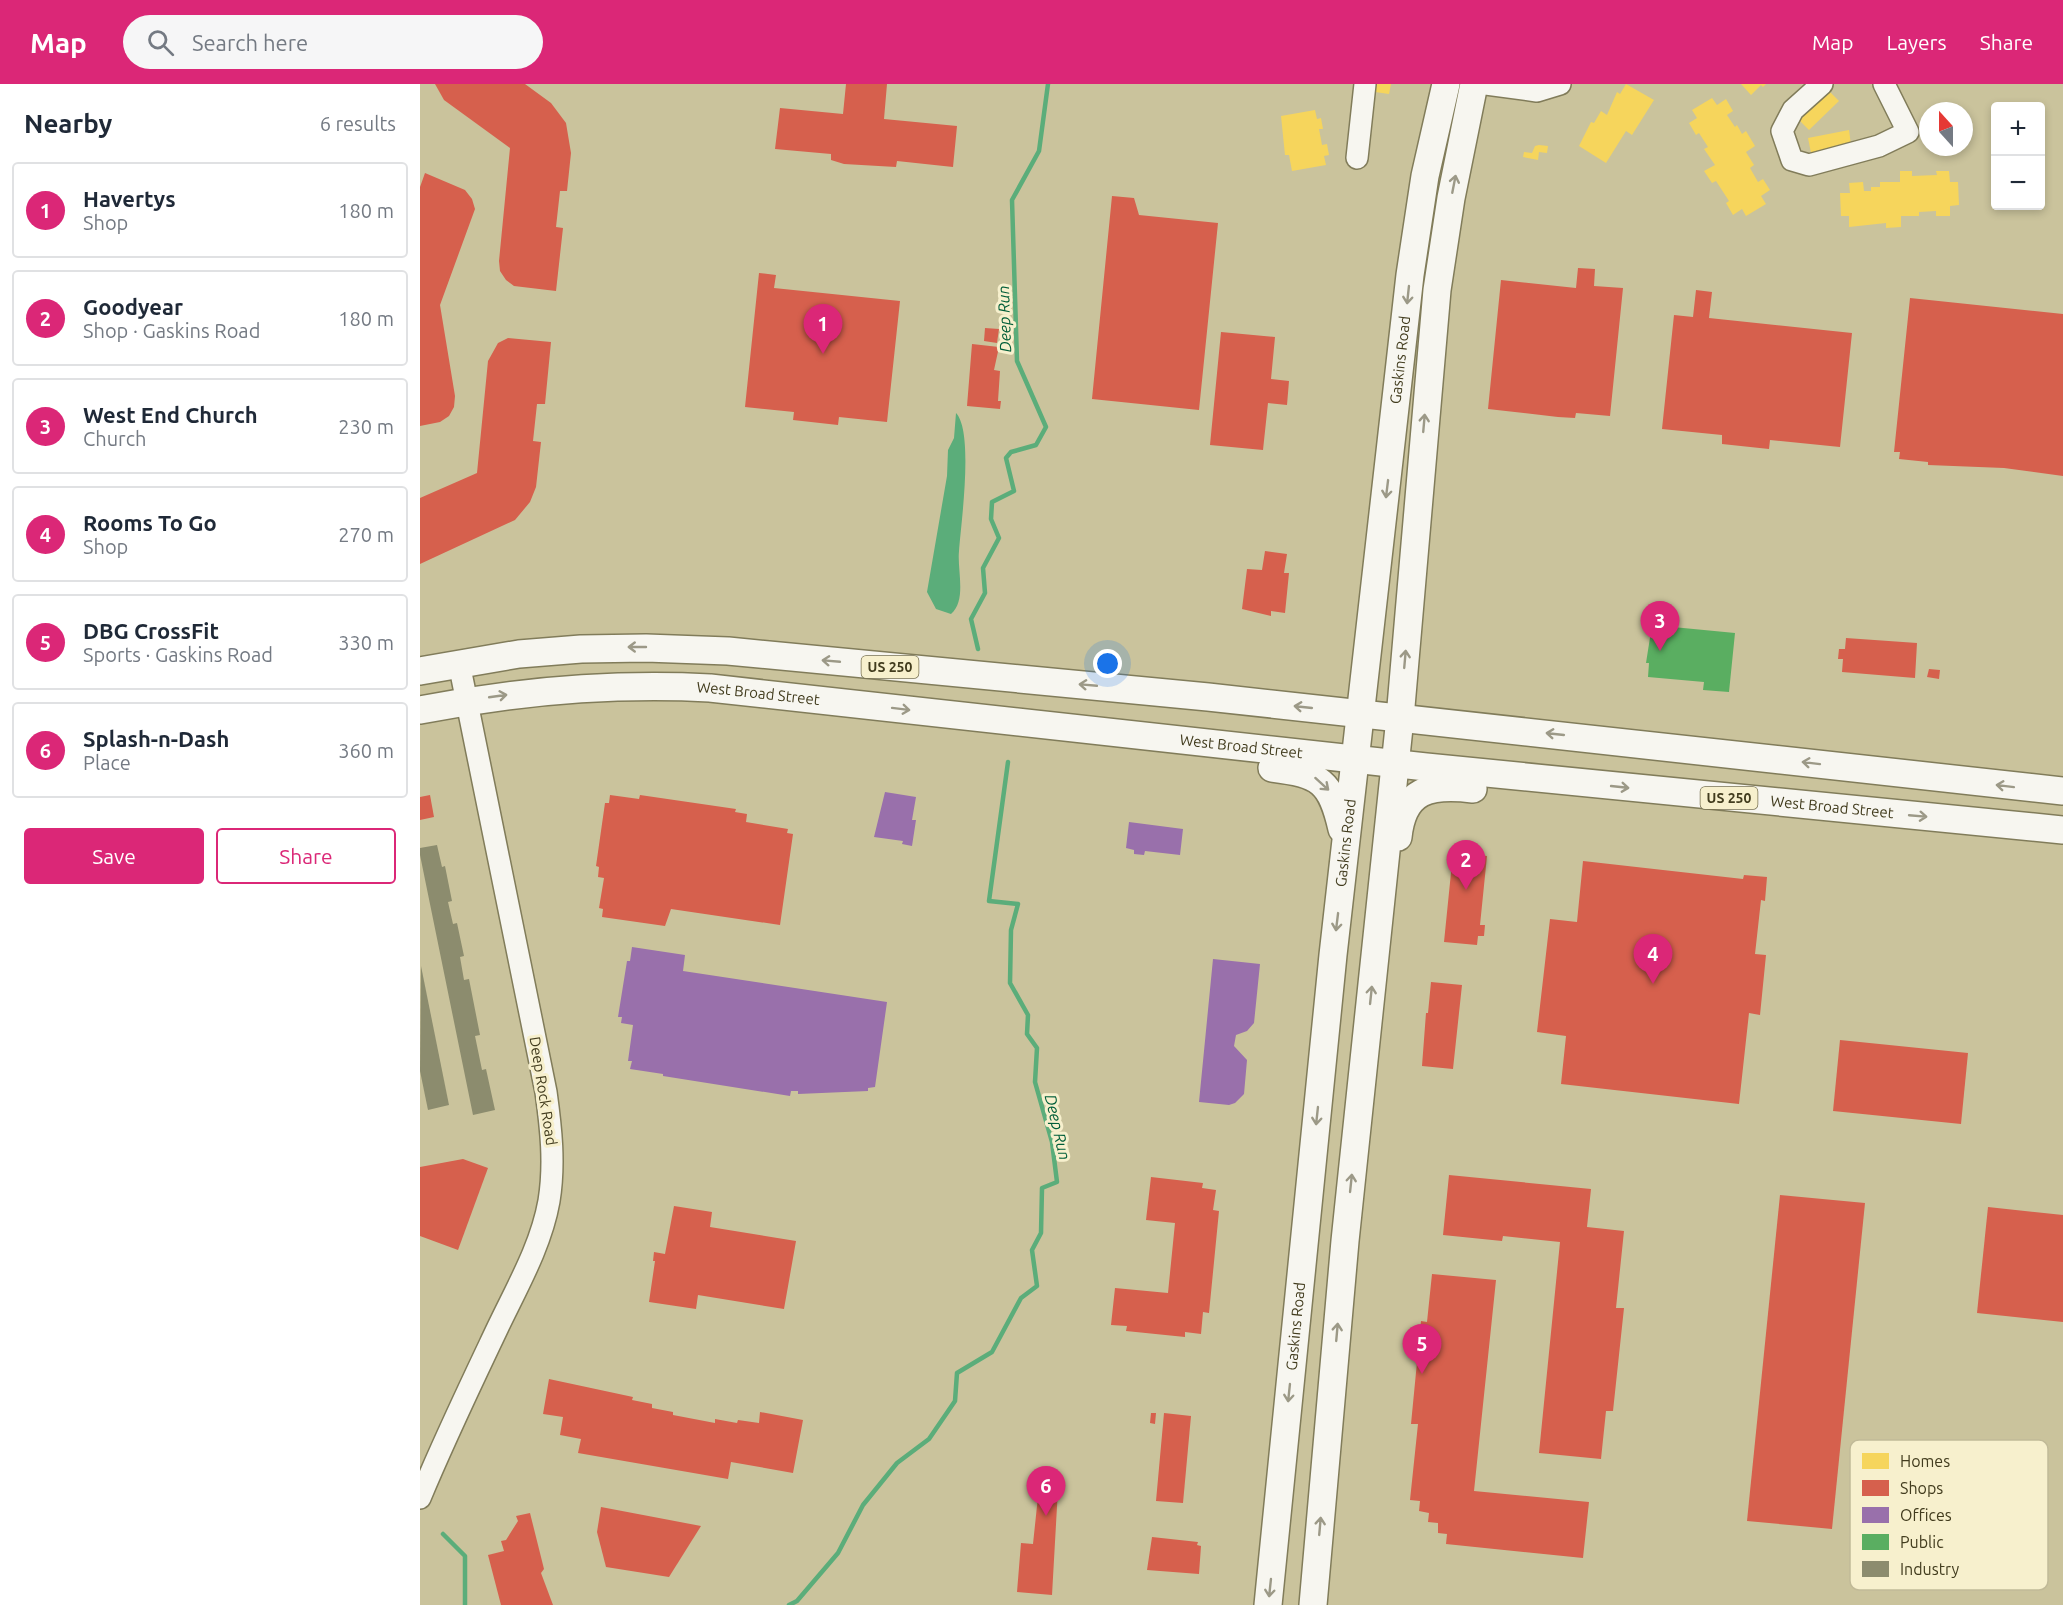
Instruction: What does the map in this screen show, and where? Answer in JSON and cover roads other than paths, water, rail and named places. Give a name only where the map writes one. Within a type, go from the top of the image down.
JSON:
[{"type":"main road","name":"Gaskins Road","points":[[1268,1605],[1346,845],[1410,275],[1425,176],[1446,84]]},
{"type":"main road","name":"Gaskins Road","points":[[1313,1605],[1345,1241],[1400,718],[1437,290],[1451,198],[1474,84]]},
{"type":"main road","name":"US 250","points":[[420,671],[519,654],[581,649],[700,649],[1400,718],[2063,791]]},
{"type":"main road","name":"West Broad Street","points":[[420,710],[466,701],[590,687],[690,687],[1394,764],[2063,830]]},
{"type":"main road","points":[[1105,732],[1164,757],[1309,774],[1331,792],[1346,845]]},
{"type":"main road","points":[[1375,952],[1390,916],[1401,818],[1415,797],[1441,787],[1488,791],[1580,783]]},
{"type":"street","points":[[1357,158],[1365,84]]},
{"type":"street","points":[[1486,84],[1538,91],[1560,84]]},
{"type":"street","points":[[1822,84],[1793,110],[1782,131],[1792,160],[1809,165],[1880,146],[1908,132],[1884,84]]},
{"type":"street","name":"Deep Rock Road","points":[[420,1498],[534,1251],[549,1202],[552,1175],[553,1152],[546,1092],[459,663]]},
{"type":"waterway","name":"Deep Run","points":[[978,649],[971,619],[985,593],[983,568],[999,538],[991,519],[992,502],[1014,491],[1006,458],[1011,452],[1036,445],[1046,427],[1017,361],[1012,200],[1039,151],[1048,84]]},
{"type":"waterway","name":"Deep Run","points":[[789,1605],[797,1601],[838,1553],[863,1505],[897,1463],[929,1439],[955,1401],[957,1373],[992,1352],[1021,1298],[1037,1286],[1032,1250],[1041,1233],[1042,1188],[1057,1182],[1052,1142],[1035,1082],[1037,1048],[1027,1034],[1028,1015],[1010,983],[1011,930],[1018,904],[989,901],[1008,762]]},
{"type":"waterway","points":[[443,1534],[465,1556],[465,1605]]},
{"type":"place","name":"Havertys","points":[[823,354]]},
{"type":"place","name":"West End Church","points":[[1660,651]]},
{"type":"place","name":"Goodyear","points":[[1466,890]]},
{"type":"place","name":"Rooms To Go","points":[[1653,984]]},
{"type":"place","name":"DBG CrossFit","points":[[1422,1374]]},
{"type":"place","name":"Splash-n-Dash","points":[[1046,1516]]}]
